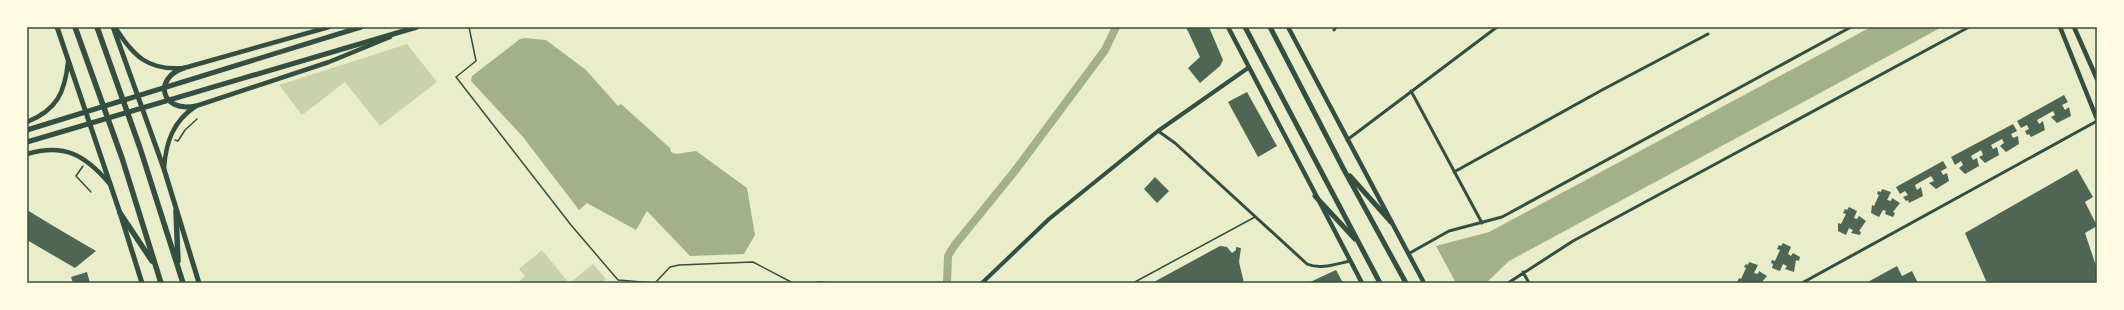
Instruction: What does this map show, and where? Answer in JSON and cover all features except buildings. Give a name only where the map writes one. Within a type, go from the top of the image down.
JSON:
[{"type":"highway","points":[[75,27],[122,158],[161,283]]},
{"type":"highway","points":[[98,27],[140,148],[183,283]]},
{"type":"highway","points":[[176,211],[179,269]]},
{"type":"highway","points":[[120,213],[156,268]]},
{"type":"main road","points":[[57,27],[111,185],[142,283]]},
{"type":"main road","points":[[114,27],[126,44],[149,64],[160,68],[184,68]]},
{"type":"main road","points":[[114,27],[164,169],[199,283]]},
{"type":"main road","points":[[329,27],[184,68],[172,73],[167,78],[165,92],[171,104],[181,108],[196,106],[329,62],[404,31]]},
{"type":"main road","points":[[27,130],[362,27]]},
{"type":"main road","points":[[27,142],[307,58],[417,27]]},
{"type":"main road","points":[[1228,27],[1314,196],[1362,283]]},
{"type":"main road","points":[[1245,27],[1380,283]]},
{"type":"main road","points":[[1270,27],[1406,283]]},
{"type":"main road","points":[[1288,27],[1424,283]]},
{"type":"main road","points":[[2060,27],[2097,120]]},
{"type":"main road","points":[[2074,27],[2097,79]]},
{"type":"main road","points":[[27,122],[49,111],[56,103],[66,80],[69,60]]},
{"type":"main road","points":[[164,169],[166,147],[173,130],[181,118],[196,106]]},
{"type":"main road","points":[[27,154],[49,149],[70,153],[93,166],[111,185]]},
{"type":"main road","points":[[1344,168],[1391,222]]},
{"type":"main road","points":[[1314,196],[1360,244]]},
{"type":"street","points":[[1347,140],[1497,27]]},
{"type":"street","points":[[1409,256],[1449,231],[1482,224],[1502,217],[1851,27]]},
{"type":"street","points":[[1508,283],[1523,272],[1580,238],[1969,27]]},
{"type":"street","points":[[1454,172],[1602,90],[1708,34]]},
{"type":"street","points":[[982,283],[1049,219],[1158,131],[1248,68]]},
{"type":"street","points":[[1411,91],[1482,224]]},
{"type":"street","points":[[1802,283],[2097,120]]},
{"type":"street","points":[[1158,131],[1174,143],[1307,264],[1314,267],[1350,261]]},
{"type":"street","points":[[1523,272],[1529,283]]},
{"type":"lane","points":[[469,27],[476,61],[456,77],[566,218],[618,280],[655,283],[670,268],[679,265],[753,262],[793,283]]},
{"type":"lane","points":[[1133,283],[1255,217]]},
{"type":"lane","points":[[814,283],[831,283]]},
{"type":"path","points":[[173,139],[178,141],[185,130],[197,119]]},
{"type":"path","points":[[85,164],[76,176],[91,192]]},
{"type":"shaded area","points":[[1871,27],[1942,27],[1509,261],[1486,283],[1456,283],[1436,246],[1489,232]]},
{"type":"shaded area","points":[[520,39],[546,40],[586,70],[618,106],[621,104],[670,148],[671,152],[676,154],[696,151],[747,188],[755,235],[744,254],[690,256],[647,211],[636,230],[587,203],[579,210],[523,137],[471,81],[472,76]]},
{"type":"shaded area","points":[[407,44],[437,82],[380,126],[345,82],[302,115],[279,85]]},
{"type":"shaded area","points":[[542,250],[569,283],[517,283],[525,276],[519,269]]},
{"type":"shaded area","points":[[593,264],[606,279],[602,283],[570,283]]},
{"type":"waterway","points":[[947,283],[948,256],[954,246],[1014,172],[1105,50],[1116,27]]}]
